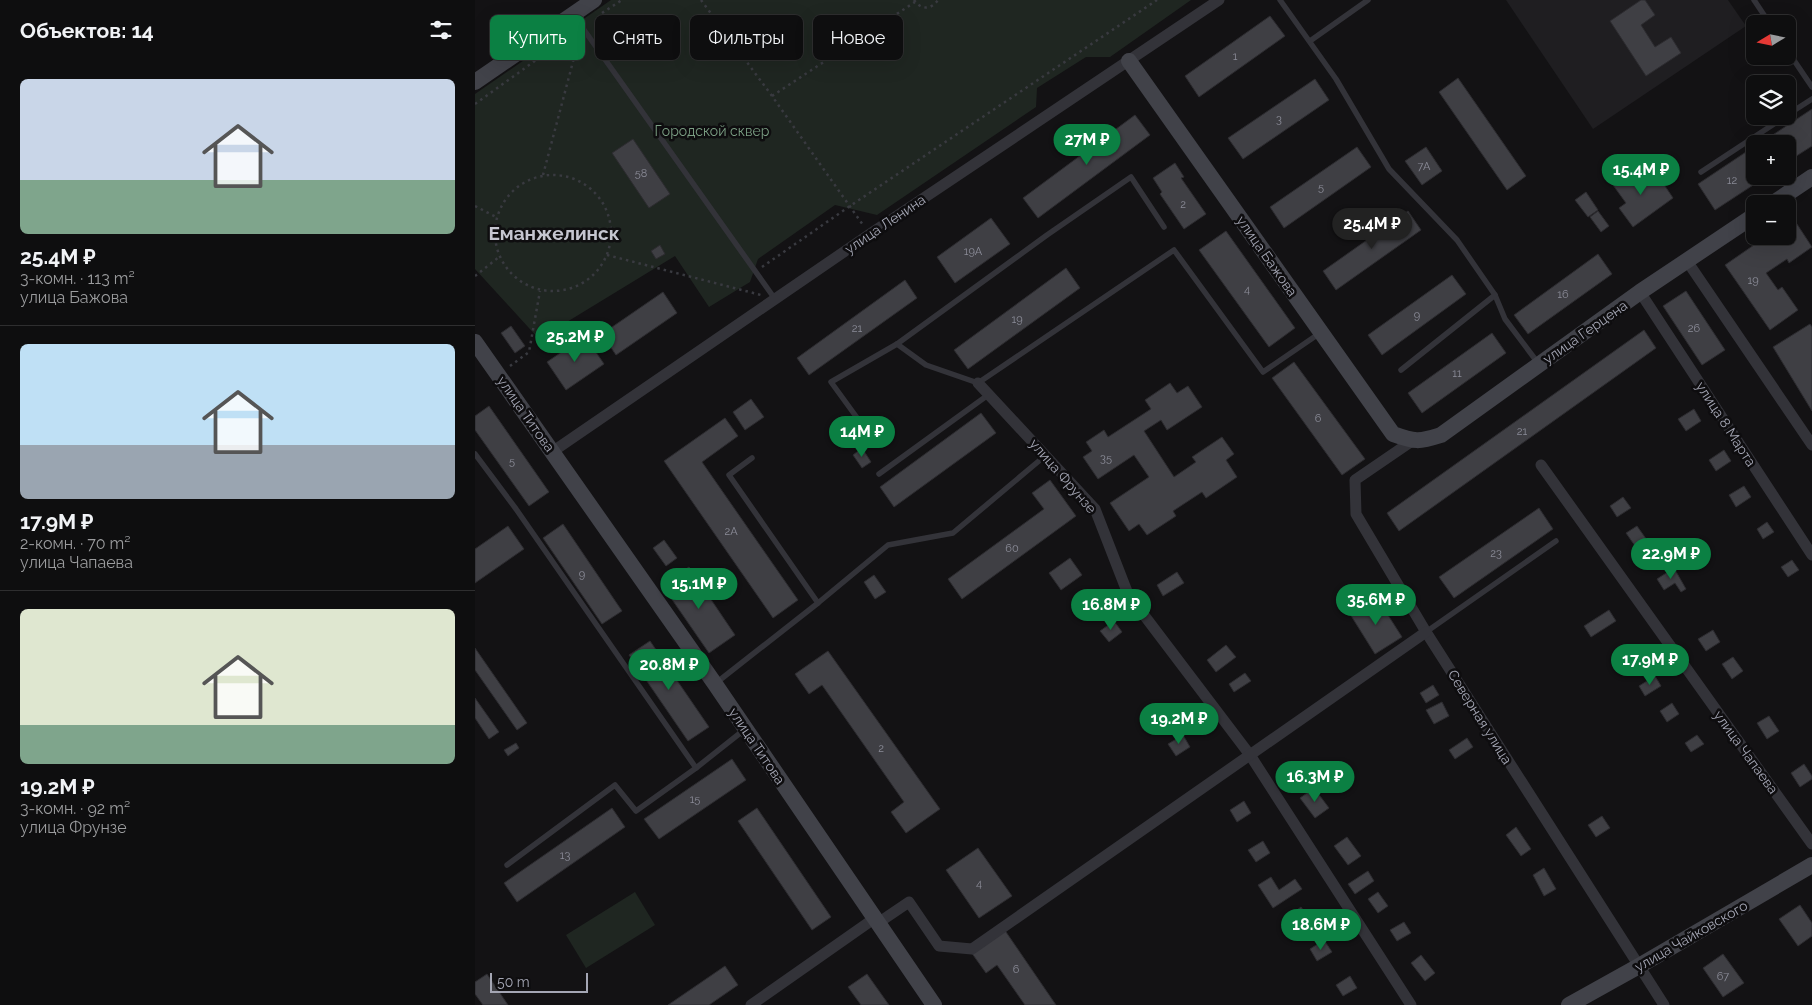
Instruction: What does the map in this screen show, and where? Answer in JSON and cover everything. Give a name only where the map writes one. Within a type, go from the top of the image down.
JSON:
[{"type":"street","points":[[475,82],[594,0]]},
{"type":"street","name":"улица Ленина","points":[[552,452],[870,234],[1219,0]]},
{"type":"street","name":"улица Бажова","points":[[1129,61],[1393,434],[1412,441]]},
{"type":"street","points":[[1785,195],[1812,176]]},
{"type":"street","name":"улица Герцена","points":[[1412,441],[1426,440],[1441,435],[1641,292],[1746,221]]},
{"type":"street","points":[[1687,261],[1810,439]]},
{"type":"street","name":"улица 8 Марта","points":[[1641,292],[1812,555]]},
{"type":"street","name":"улица Титова","points":[[475,342],[715,684],[934,1005]]},
{"type":"street","name":"улица Фрунзе","points":[[979,383],[988,395],[1095,509],[1128,594],[1250,755],[1411,1005]]},
{"type":"street","name":"Северная улица","points":[[1412,441],[1355,480],[1357,514],[1426,632],[1664,1005]]},
{"type":"street","name":"улица Чапаева","points":[[1541,465],[1812,844]]},
{"type":"street","points":[[751,1005],[876,920],[909,902],[939,946],[972,948],[1426,632]]},
{"type":"street","name":"улица Чайковского","points":[[1569,1005],[1812,865]]},
{"type":"lane","points":[[1280,0],[1336,79],[1389,170],[1457,240],[1495,295],[1505,319],[1539,365]]},
{"type":"lane","points":[[1310,41],[1368,0]]},
{"type":"lane","points":[[1754,0],[1764,15]]},
{"type":"lane","points":[[585,31],[775,299]]},
{"type":"lane","points":[[1796,63],[1812,87]]},
{"type":"lane","points":[[1796,110],[1812,99]]},
{"type":"lane","points":[[1701,172],[1773,125]]},
{"type":"lane","points":[[863,426],[831,382],[897,344],[1047,235],[1131,177],[1164,228]]},
{"type":"lane","points":[[897,344],[927,365],[979,383],[1174,250],[1263,372],[1321,332]]},
{"type":"lane","points":[[1401,370],[1495,295]]},
{"type":"lane","points":[[879,474],[988,395]]},
{"type":"lane","points":[[475,454],[516,509],[697,768]]},
{"type":"lane","points":[[715,684],[888,545],[953,533],[1046,455]]},
{"type":"lane","points":[[752,458],[729,475],[818,603]]},
{"type":"lane","points":[[1426,632],[1555,541]]},
{"type":"lane","points":[[507,865],[615,785],[636,811],[697,768],[745,729]]},
{"type":"path","points":[[585,25],[622,0]]},
{"type":"path","points":[[701,0],[870,234]]},
{"type":"path","points":[[772,96],[915,1],[923,8],[928,8],[933,6],[938,0]]},
{"type":"path","points":[[756,272],[850,206],[1157,0]]},
{"type":"path","points":[[475,104],[536,60]]},
{"type":"path","points":[[543,175],[573,60]]},
{"type":"path","points":[[557,174],[571,177],[594,191],[603,202],[611,228],[611,242],[601,267],[591,278],[567,290],[540,291],[527,286],[515,278],[499,257],[494,235],[496,218],[503,202],[511,192],[531,178],[543,175],[557,174]]},
{"type":"path","points":[[475,206],[496,218]]},
{"type":"path","points":[[607,255],[775,299]]},
{"type":"path","points":[[475,276],[499,257]]},
{"type":"path","points":[[498,374],[529,352],[540,291]]},
{"type":"shaded area","points":[[1506,0],[1728,0],[1746,26],[1593,129]]},
{"type":"green space","name":"Городской сквер","points":[[611,0],[1191,0],[1110,57],[1086,57],[1037,88],[1036,107],[877,215],[835,205],[758,259],[750,282],[709,307],[675,256],[539,339],[475,269],[475,94],[524,60],[585,60],[585,18]]},
{"type":"green space","points":[[635,892],[655,925],[586,968],[566,935]]},
{"type":"building","points":[[1641,0],[1645,0],[1655,15],[1641,25],[1655,47],[1671,37],[1681,53],[1646,76],[1610,21]]},
{"type":"building","points":[[1270,16],[1285,36],[1199,97],[1185,76]]},
{"type":"building","points":[[1458,78],[1526,176],[1507,190],[1439,92]]},
{"type":"building","points":[[1315,79],[1329,100],[1243,159],[1228,138]]},
{"type":"building","points":[[1812,109],[1812,146],[1796,156],[1796,135],[1773,135],[1788,125],[1796,125],[1796,120]]},
{"type":"building","points":[[1135,115],[1150,135],[1038,218],[1023,198]]},
{"type":"building","points":[[633,139],[670,194],[649,208],[612,153]]},
{"type":"building","points":[[1357,147],[1371,167],[1284,228],[1270,207]]},
{"type":"building","points":[[1426,147],[1442,171],[1422,185],[1405,161]]},
{"type":"building","points":[[1746,152],[1746,185],[1753,185],[1715,210],[1698,184]]},
{"type":"building","points":[[1175,163],[1184,177],[1181,178],[1206,214],[1184,229],[1160,194],[1162,192],[1153,178]]},
{"type":"building","points":[[1640,166],[1654,185],[1661,180],[1673,198],[1633,227],[1619,208],[1626,203],[1613,185]]},
{"type":"building","points":[[1586,192],[1598,210],[1588,217],[1575,200]]},
{"type":"building","points":[[1408,211],[1421,230],[1336,290],[1323,271]]},
{"type":"building","points":[[1598,211],[1609,226],[1601,232],[1590,217]]},
{"type":"building","points":[[991,218],[1010,244],[955,283],[937,257]]},
{"type":"building","points":[[1796,223],[1812,247],[1789,263],[1787,259],[1766,273],[1778,290],[1782,287],[1798,310],[1770,330],[1725,265],[1754,245],[1796,245]]},
{"type":"building","points":[[1226,231],[1295,328],[1269,347],[1199,250]]},
{"type":"building","points":[[660,245],[665,254],[656,259],[651,251]]},
{"type":"building","points":[[1598,254],[1612,274],[1528,334],[1514,315]]},
{"type":"building","points":[[1066,268],[1080,288],[968,369],[954,350]]},
{"type":"building","points":[[1452,275],[1466,294],[1382,355],[1368,335]]},
{"type":"building","points":[[905,280],[917,298],[809,375],[797,358]]},
{"type":"building","points":[[1686,291],[1725,350],[1702,365],[1663,306]]},
{"type":"building","points":[[663,292],[677,313],[616,355],[602,334]]},
{"type":"building","points":[[1810,324],[1812,327],[1812,411],[1773,347]]},
{"type":"building","points":[[511,326],[525,346],[515,353],[501,333]]},
{"type":"building","points":[[1644,330],[1656,348],[1399,531],[1387,513]]},
{"type":"building","points":[[1492,333],[1506,353],[1422,413],[1408,393]]},
{"type":"building","points":[[585,336],[604,364],[566,390],[547,362]]},
{"type":"building","points":[[1294,362],[1365,459],[1342,475],[1272,378]]},
{"type":"building","points":[[1170,383],[1177,393],[1188,386],[1202,407],[1167,430],[1161,420],[1144,431],[1174,477],[1196,462],[1192,457],[1222,437],[1234,454],[1226,460],[1237,477],[1206,498],[1202,492],[1173,511],[1176,516],[1147,535],[1139,524],[1129,531],[1110,503],[1149,477],[1134,455],[1098,479],[1083,457],[1092,451],[1086,442],[1104,430],[1108,437],[1151,409],[1145,400]]},
{"type":"building","points":[[751,399],[764,417],[745,430],[733,412]]},
{"type":"building","points":[[489,406],[549,492],[529,506],[475,430],[475,416]]},
{"type":"building","points":[[1694,409],[1701,421],[1686,431],[1678,419]]},
{"type":"building","points":[[981,413],[996,433],[894,507],[880,487]]},
{"type":"building","points":[[725,418],[738,436],[702,462],[798,600],[773,618],[664,461]]},
{"type":"building","points":[[862,448],[871,462],[862,468],[853,455]]},
{"type":"building","points":[[1724,450],[1731,461],[1716,471],[1709,460]]},
{"type":"building","points":[[1050,480],[1076,516],[962,599],[948,579],[1044,509],[1032,493]]},
{"type":"building","points":[[1744,486],[1751,497],[1736,507],[1729,495]]},
{"type":"building","points":[[1623,497],[1631,508],[1617,517],[1610,506]]},
{"type":"building","points":[[1539,508],[1553,529],[1454,598],[1439,577]]},
{"type":"building","points":[[1767,522],[1774,532],[1763,539],[1757,529]]},
{"type":"building","points":[[563,524],[622,611],[602,624],[543,538]]},
{"type":"building","points":[[508,526],[524,549],[475,583],[475,549]]},
{"type":"building","points":[[1637,526],[1649,543],[1638,550],[1626,533]]},
{"type":"building","points":[[664,540],[677,558],[666,566],[653,548]]},
{"type":"building","points":[[1070,558],[1082,575],[1061,590],[1049,573]]},
{"type":"building","points":[[1792,560],[1799,570],[1788,577],[1781,567]]},
{"type":"building","points":[[689,567],[735,635],[709,653],[662,585]]},
{"type":"building","points":[[1674,568],[1686,589],[1681,592],[1675,583],[1664,590],[1657,579]]},
{"type":"building","points":[[1177,572],[1184,583],[1163,596],[1157,585]]},
{"type":"building","points":[[874,575],[886,592],[875,599],[864,582]]},
{"type":"building","points":[[1377,598],[1402,637],[1375,654],[1350,614]]},
{"type":"building","points":[[1609,610],[1616,621],[1591,637],[1584,626]]},
{"type":"building","points":[[1114,621],[1122,632],[1109,642],[1100,631]]},
{"type":"building","points":[[1713,630],[1720,642],[1706,651],[1698,639]]},
{"type":"building","points":[[650,641],[709,727],[688,741],[629,655]]},
{"type":"building","points":[[1226,645],[1236,657],[1216,672],[1207,660]]},
{"type":"building","points":[[475,648],[527,723],[517,730],[475,670]]},
{"type":"building","points":[[828,651],[940,809],[906,833],[891,812],[904,802],[822,685],[809,694],[795,674]]},
{"type":"building","points":[[1733,657],[1743,671],[1732,679],[1722,664]]},
{"type":"building","points":[[1245,673],[1251,681],[1234,692],[1229,684]]},
{"type":"building","points":[[1655,676],[1661,686],[1645,696],[1639,686]]},
{"type":"building","points":[[1433,685],[1439,695],[1426,703],[1420,693]]},
{"type":"building","points":[[475,698],[499,732],[489,739],[475,718]]},
{"type":"building","points":[[1442,702],[1449,716],[1434,724],[1426,710]]},
{"type":"building","points":[[1672,703],[1679,714],[1667,722],[1660,711]]},
{"type":"building","points":[[1769,716],[1779,731],[1767,739],[1757,723]]},
{"type":"building","points":[[1183,735],[1190,747],[1176,756],[1168,744]]},
{"type":"building","points":[[1697,735],[1704,744],[1691,752],[1685,743]]},
{"type":"building","points":[[1467,738],[1473,747],[1455,759],[1449,750]]},
{"type":"building","points":[[516,743],[519,748],[508,756],[504,750]]},
{"type":"building","points":[[732,759],[746,780],[659,839],[644,819]]},
{"type":"building","points":[[1804,764],[1812,779],[1800,787],[1791,773]]},
{"type":"building","points":[[1314,788],[1329,808],[1315,818],[1300,798]]},
{"type":"building","points":[[1244,801],[1251,813],[1237,822],[1230,810]]},
{"type":"building","points":[[612,808],[625,827],[517,902],[504,883]]},
{"type":"building","points":[[757,808],[831,917],[812,930],[738,821]]},
{"type":"building","points":[[1602,816],[1610,828],[1596,837],[1588,825]]},
{"type":"building","points":[[1516,827],[1531,849],[1521,856],[1506,835]]},
{"type":"building","points":[[1347,837],[1361,856],[1348,865],[1334,846]]},
{"type":"building","points":[[1263,841],[1270,853],[1256,862],[1248,850]]},
{"type":"building","points":[[978,848],[1012,896],[979,918],[946,870]]},
{"type":"building","points":[[1544,868],[1556,889],[1544,896],[1533,875]]},
{"type":"building","points":[[1368,871],[1374,881],[1355,894],[1348,884]]},
{"type":"building","points":[[1271,877],[1279,890],[1295,879],[1302,889],[1273,908],[1258,885]]},
{"type":"building","points":[[1378,892],[1388,906],[1378,913],[1368,899]]},
{"type":"building","points":[[1800,905],[1812,923],[1812,936],[1798,946],[1779,919]]},
{"type":"building","points":[[1301,907],[1311,921],[1299,929],[1290,915]]},
{"type":"building","points":[[1404,922],[1411,933],[1397,941],[1390,930]]},
{"type":"building","points":[[1004,929],[1056,1005],[1025,1005],[997,965],[986,973],[971,952]]},
{"type":"building","points":[[1324,940],[1332,952],[1317,961],[1310,949]]},
{"type":"building","points":[[1723,954],[1744,983],[1723,997],[1703,968]]},
{"type":"building","points":[[1421,955],[1435,973],[1425,981],[1411,963]]},
{"type":"building","points":[[725,966],[738,985],[709,1005],[668,1005]]},
{"type":"building","points":[[487,974],[508,1005],[483,1005],[475,994],[475,982]]},
{"type":"building","points":[[867,974],[889,1005],[861,1005],[848,987]]},
{"type":"building","points":[[1350,976],[1357,988],[1343,996],[1336,985]]},
{"type":"district","name":"Еманжелинск","points":[[554,233]]}]
